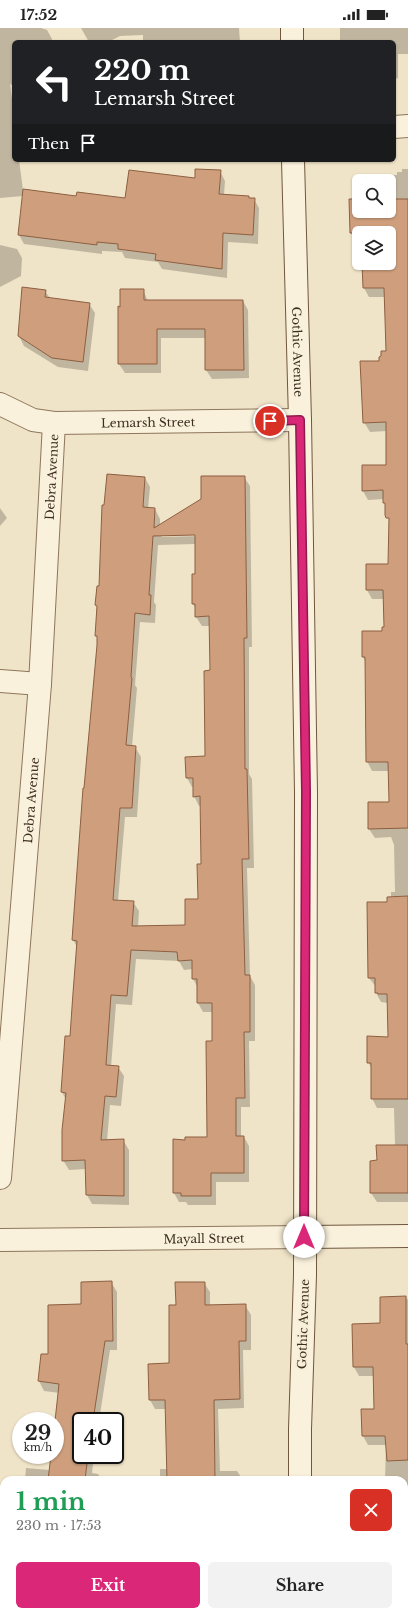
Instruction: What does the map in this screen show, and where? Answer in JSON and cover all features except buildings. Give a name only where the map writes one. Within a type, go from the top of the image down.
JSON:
[{"type":"street","points":[[292,28],[292,40]]},
{"type":"street","points":[[396,127],[408,126]]},
{"type":"street","name":"Gothic Avenue","points":[[293,162],[300,420],[306,792],[305,1275],[300,1476]]},
{"type":"street","name":"Lemarsh Street","points":[[0,404],[33,420],[54,423],[300,420]]},
{"type":"street","name":"Debra Avenue","points":[[0,1178],[8,968],[40,684],[54,423]]},
{"type":"street","points":[[0,682],[40,684]]},
{"type":"street","name":"Mayall Street","points":[[0,1240],[408,1236]]},
{"type":"route","points":[[270,421],[300,420],[306,792],[304,1237]]}]
